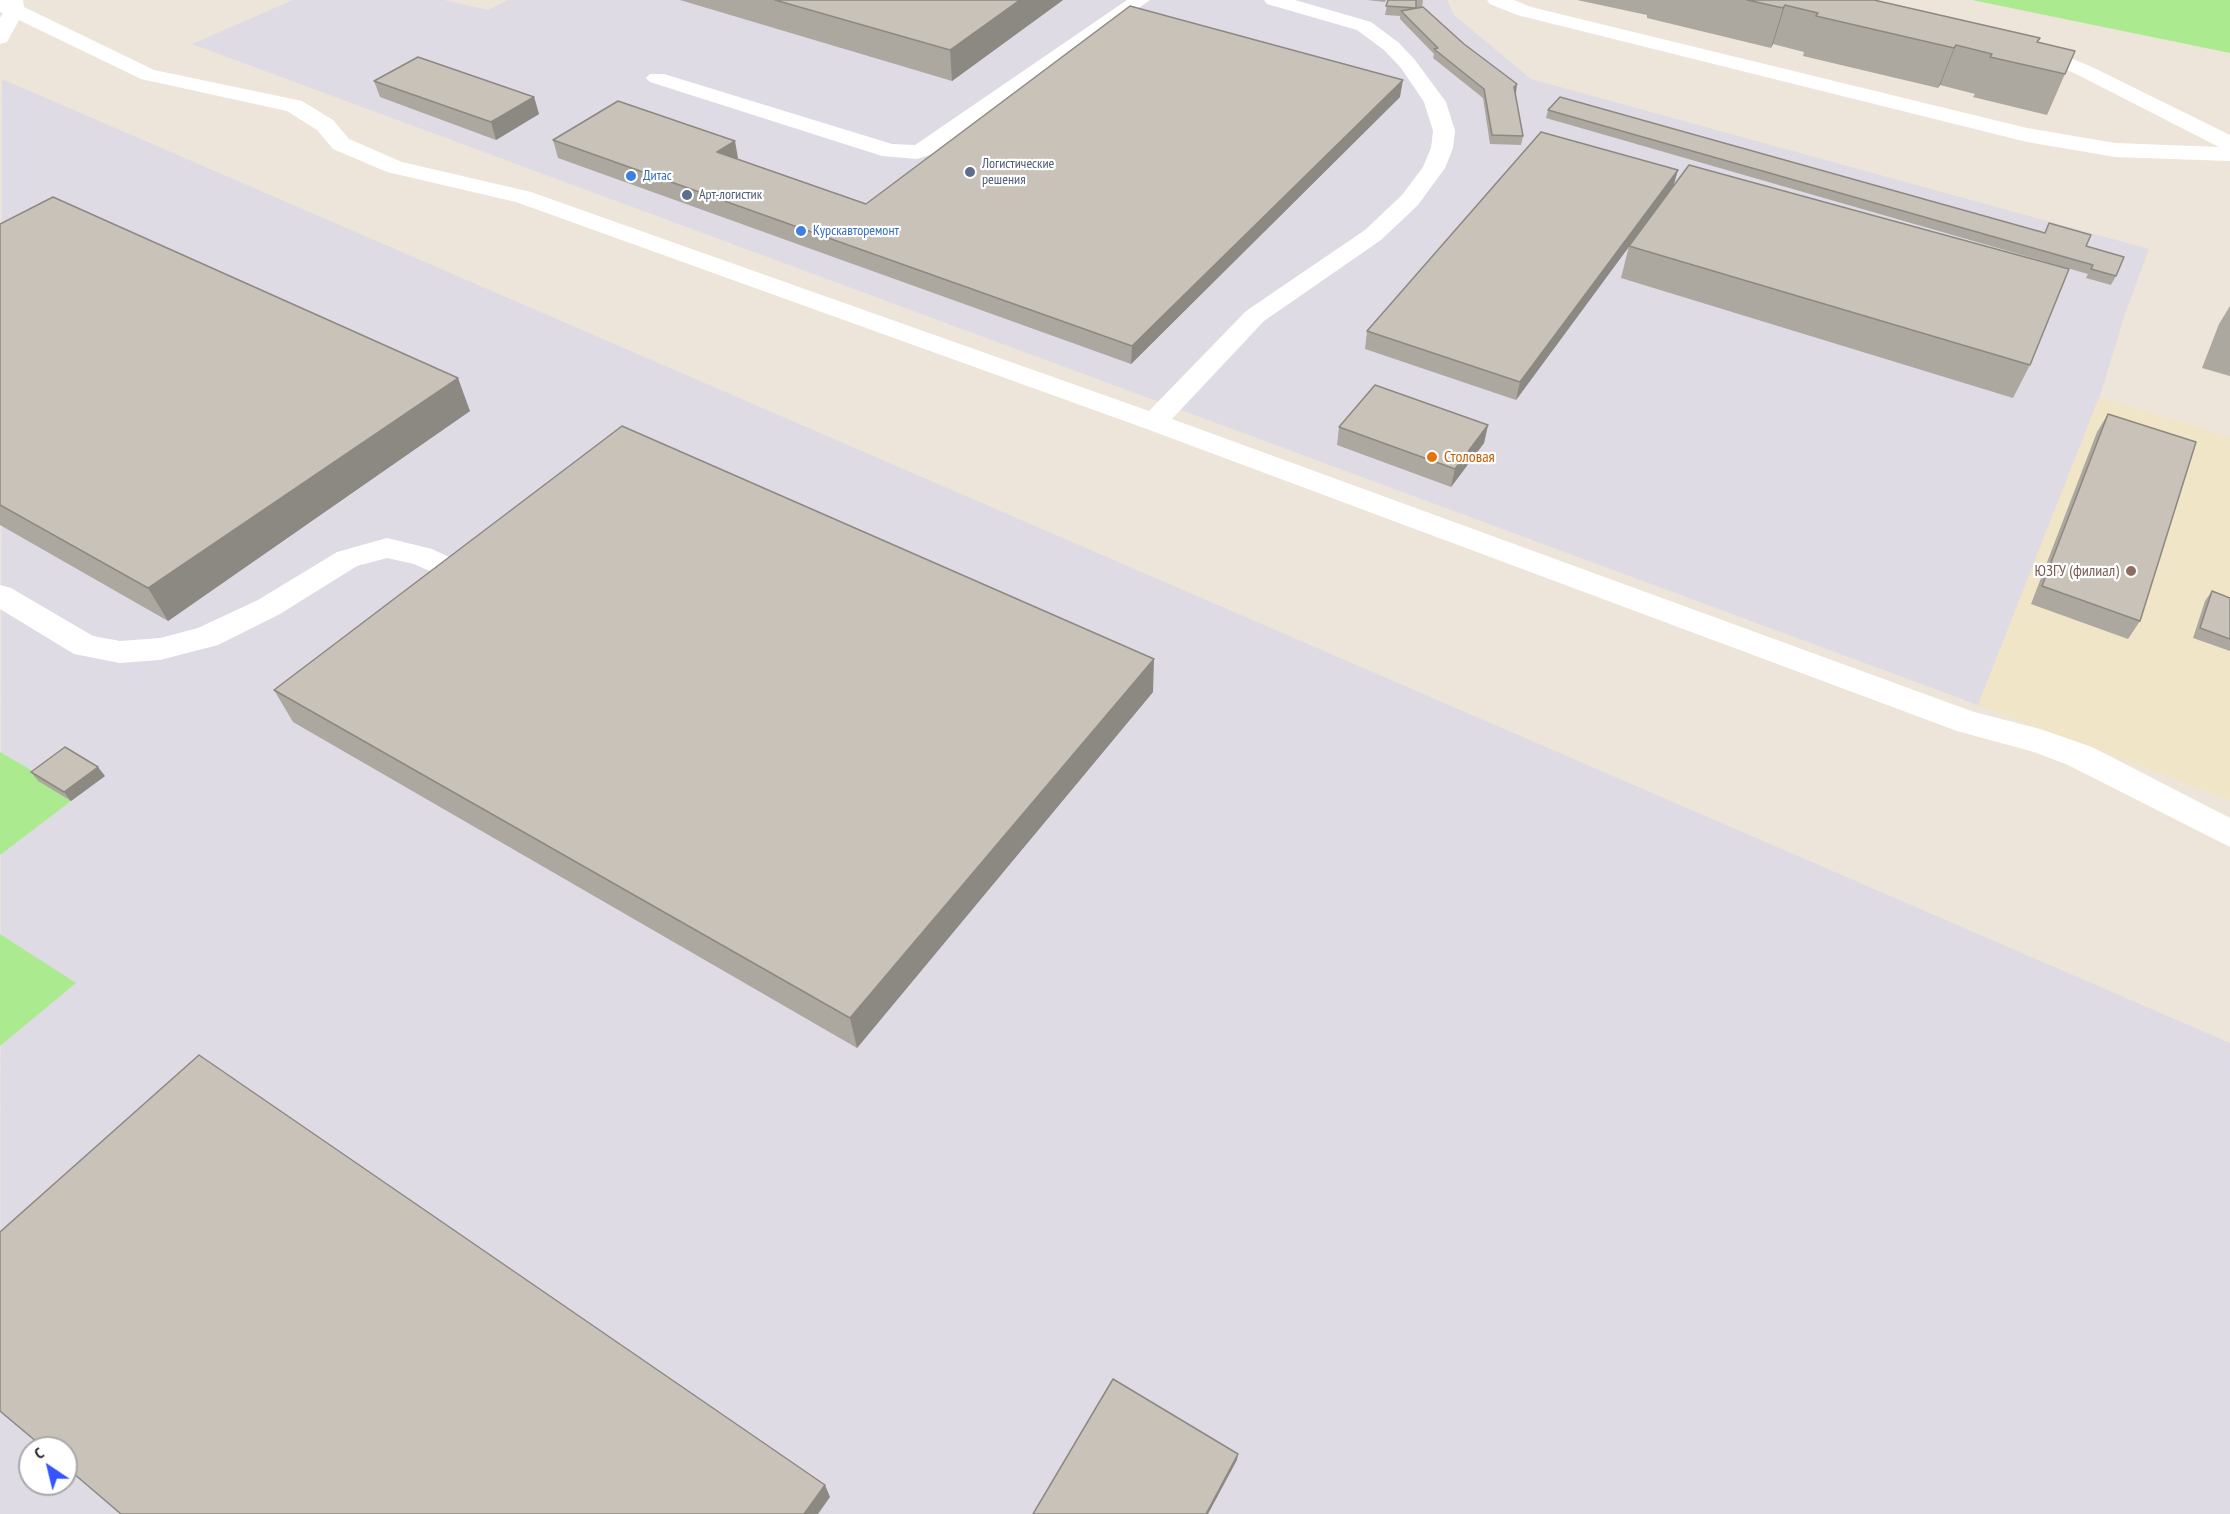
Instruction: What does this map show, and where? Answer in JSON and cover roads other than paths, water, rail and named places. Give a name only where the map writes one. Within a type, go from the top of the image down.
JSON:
[{"type":"street","points":[[657,78],[891,151],[917,152],[925,149],[1140,0]]},
{"type":"street","points":[[1154,422],[1255,316],[1373,236],[1410,200],[1434,168],[1442,148],[1444,131],[1435,102],[1408,64],[1391,46],[1364,26],[1274,0]]},
{"type":"street","points":[[1497,0],[1524,11],[2027,135],[2115,150],[2230,154]]},
{"type":"street","points":[[0,38],[9,5],[148,75],[294,106],[325,125],[340,144],[394,167],[523,197],[1154,422],[1968,723],[2040,741],[2080,756],[2230,834]]},
{"type":"street","points":[[2014,42],[2083,70],[2230,144]]},
{"type":"street","points":[[0,595],[85,646],[120,652],[160,649],[207,637],[269,607],[347,559],[387,548],[422,556],[474,581]]},
{"type":"place","name":"Логистические решения","points":[[970,172]]},
{"type":"place","name":"Дитас","points":[[631,176]]},
{"type":"place","name":"Арт-логистик","points":[[687,195]]},
{"type":"place","name":"Курскавторемонт","points":[[801,231]]},
{"type":"place","name":"Столовая","points":[[1432,457]]},
{"type":"place","name":"ЮЗГУ (филиал)","points":[[2131,571]]}]
